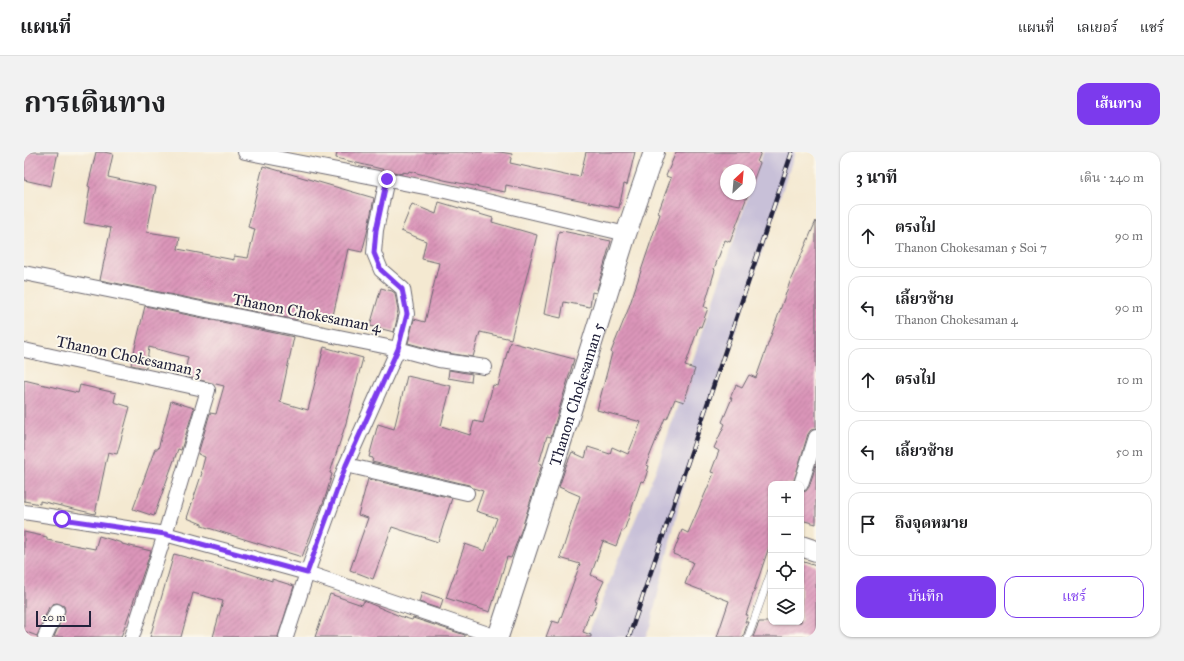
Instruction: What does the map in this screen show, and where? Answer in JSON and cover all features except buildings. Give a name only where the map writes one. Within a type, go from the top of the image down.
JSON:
[{"type":"street","points":[[245,152],[387,179],[626,234]]},
{"type":"street","name":"Thanon Chokesaman 5","points":[[497,637],[548,484],[626,234],[654,152]]},
{"type":"street","points":[[387,179],[376,230],[374,253],[381,270],[402,289],[407,314],[398,349],[439,360],[485,367]]},
{"type":"street","name":"Thanon Chokesaman 4","points":[[24,273],[398,349],[346,465],[307,573],[286,637]]},
{"type":"street","name":"Thanon Chokesaman 3","points":[[24,350],[208,390],[165,534],[132,637]]},
{"type":"street","points":[[801,481],[816,437]]},
{"type":"street","points":[[346,465],[467,493]]},
{"type":"street","points":[[24,512],[165,534],[307,573],[497,637]]},
{"type":"street","points":[[804,547],[816,550]]},
{"type":"street","points":[[45,637],[57,611]]},
{"type":"lane","points":[[748,637],[768,580]]},
{"type":"shaded area","points":[[763,152],[795,152],[745,304],[690,458],[651,623],[646,637],[587,637],[657,467],[747,200],[756,200],[756,173]]},
{"type":"railway","points":[[629,637],[792,152]]},
{"type":"route","points":[[62,519],[165,534],[307,573],[346,465],[398,349],[407,314],[402,289],[381,270],[374,253],[376,230],[387,179]]}]
